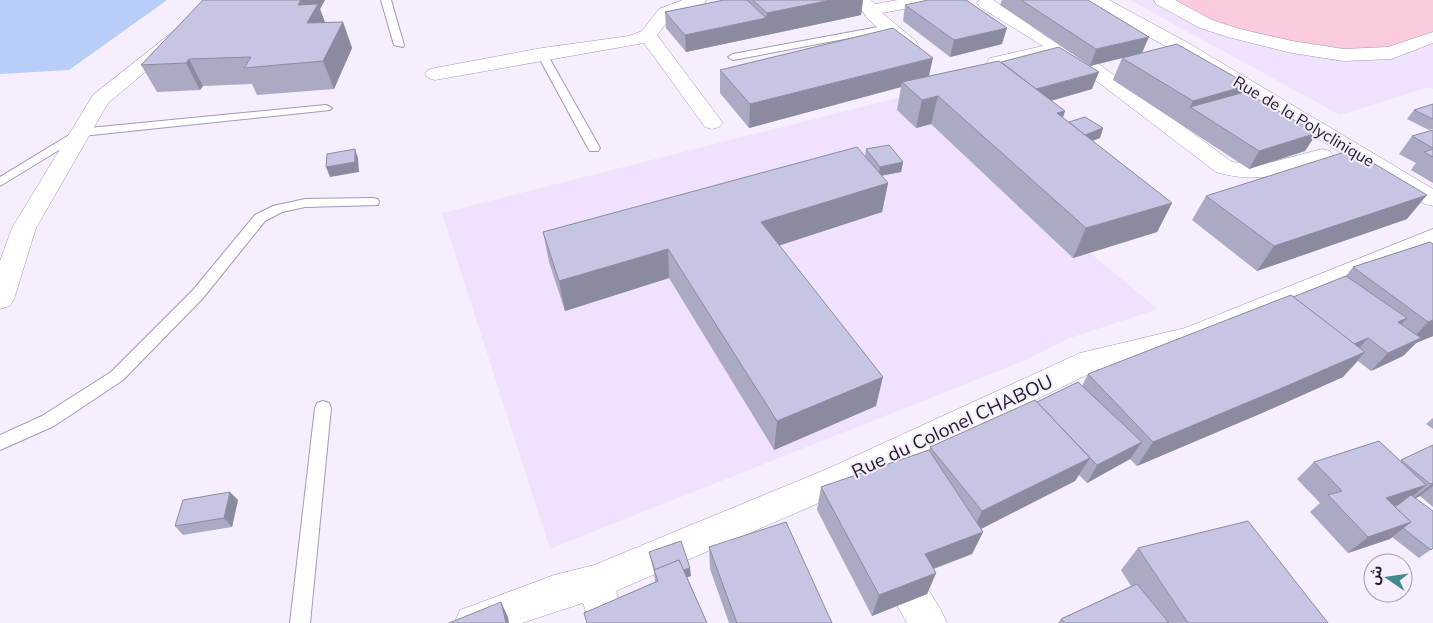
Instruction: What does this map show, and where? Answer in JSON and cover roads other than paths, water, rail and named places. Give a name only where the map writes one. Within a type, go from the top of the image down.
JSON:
[{"type":"street","points":[[0,298],[24,228],[100,99],[224,0]]},
{"type":"street","points":[[435,74],[542,54],[632,41],[648,35],[665,12],[698,0]]},
{"type":"street","points":[[867,5],[925,0]]},
{"type":"street","name":"Rue de la Polyclinique","points":[[1096,0],[1183,48],[1433,199]]},
{"type":"street","points":[[1162,0],[1206,24],[1234,34],[1292,47],[1344,55],[1391,53],[1433,37]]},
{"type":"street","points":[[986,3],[1093,69],[1224,166],[1238,172],[1254,173],[1322,156]]},
{"type":"street","points":[[867,5],[875,16],[908,45]]},
{"type":"street","points":[[648,35],[712,123]]},
{"type":"street","points":[[1154,54],[1183,48]]},
{"type":"street","points":[[997,62],[1059,49]]},
{"type":"street","points":[[1093,69],[1119,62]]},
{"type":"street","name":"Rue du Colonel CHABOU","points":[[473,623],[554,593],[595,582],[846,492],[1090,361],[1191,337],[1433,237]]},
{"type":"street","points":[[875,538],[928,623]]},
{"type":"street","points":[[595,582],[609,623]]},
{"type":"lane","points":[[386,0],[399,45]]},
{"type":"lane","points":[[733,57],[890,28]]},
{"type":"lane","points":[[542,54],[594,148]]},
{"type":"lane","points":[[0,182],[79,133],[326,108]]},
{"type":"lane","points":[[0,443],[48,421],[117,376],[198,294],[260,218],[278,209],[305,203],[373,202]]},
{"type":"lane","points":[[300,623],[323,408]]},
{"type":"water","points":[[0,0],[167,0],[69,70],[0,74]]}]
